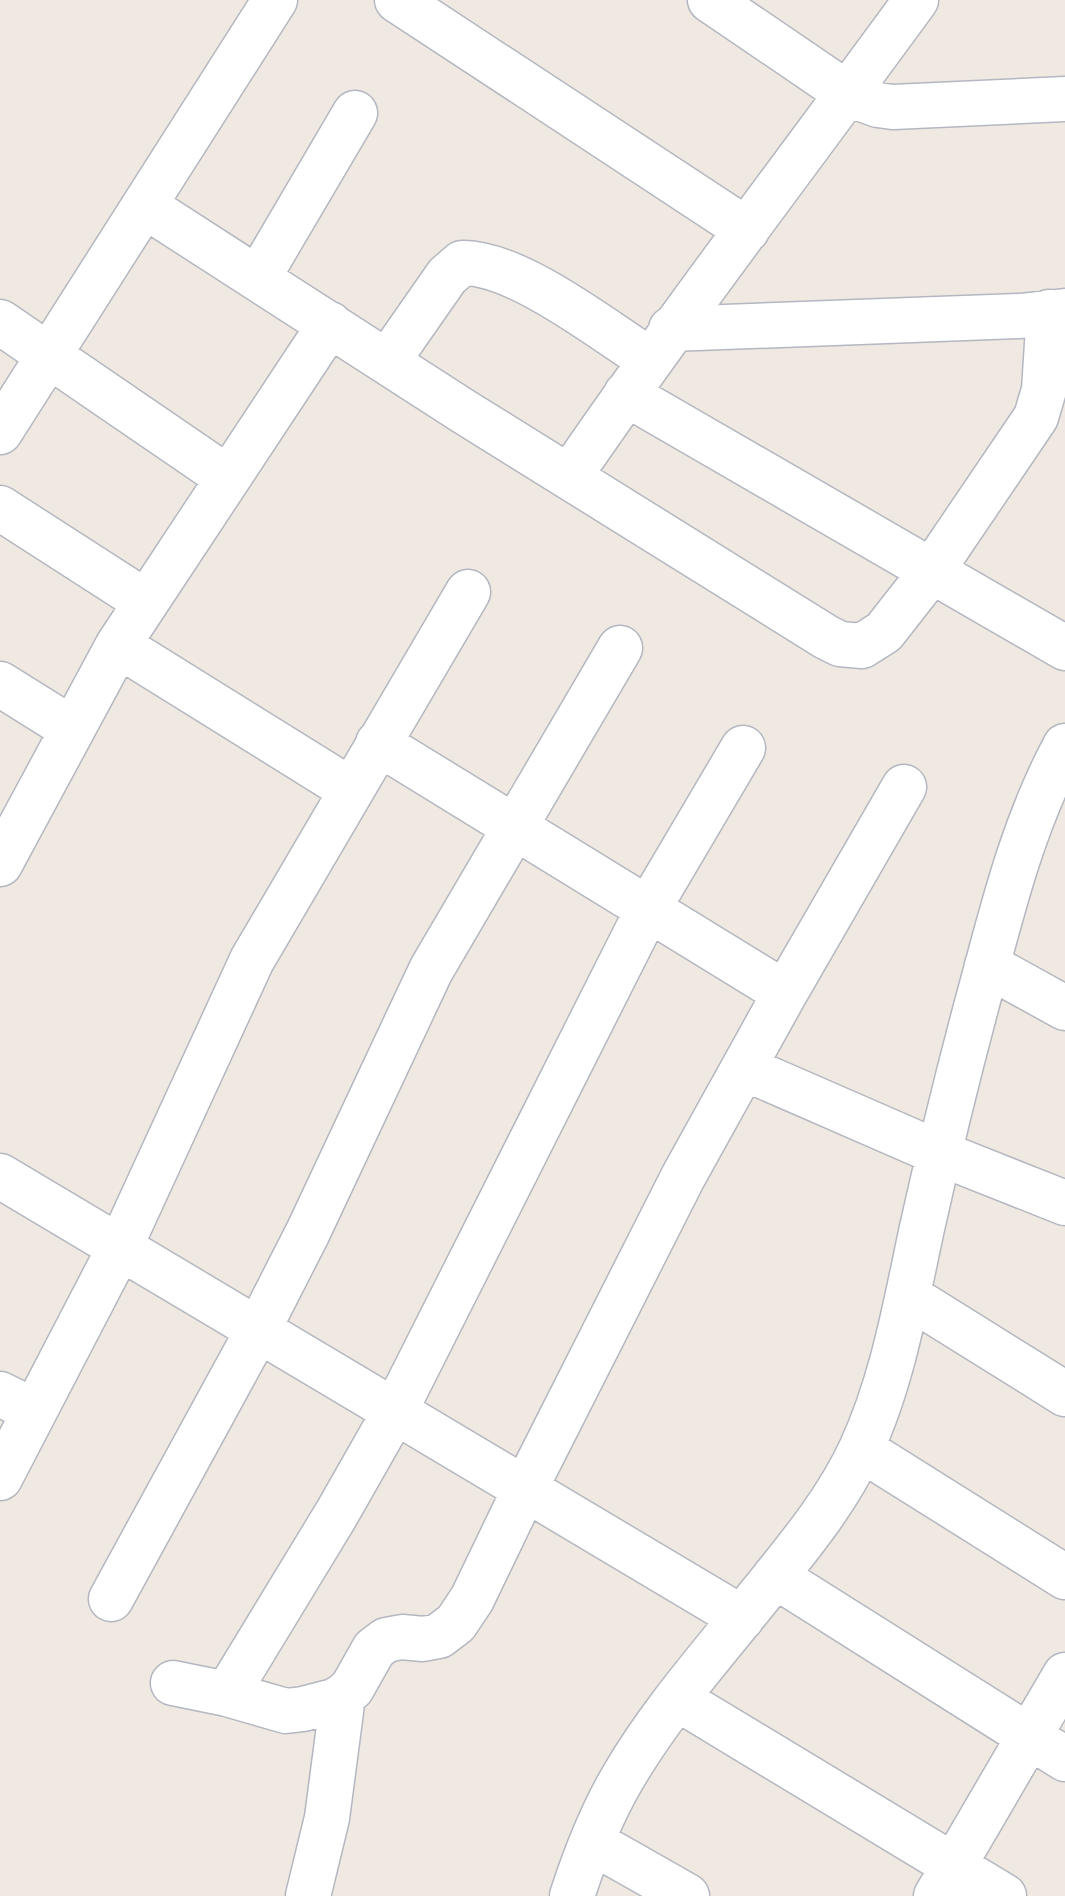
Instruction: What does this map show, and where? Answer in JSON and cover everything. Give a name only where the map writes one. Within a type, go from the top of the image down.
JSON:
[{"type":"street","points":[[0,432],[275,0]]},
{"type":"street","points":[[397,0],[747,230]]},
{"type":"street","points":[[710,0],[848,94],[878,105],[893,107],[1065,99]]},
{"type":"street","points":[[569,477],[649,361],[916,0]]},
{"type":"street","points":[[258,278],[355,113]]},
{"type":"street","points":[[145,206],[569,477],[840,644],[862,646],[884,632],[931,572],[1036,417],[1044,390],[1057,312],[649,361]]},
{"type":"street","points":[[387,362],[447,276],[462,263],[485,265],[558,300],[649,361],[931,572],[1065,648]]},
{"type":"street","points":[[0,322],[228,478]]},
{"type":"street","points":[[4,849],[118,645],[330,324]]},
{"type":"street","points":[[0,508],[146,602]]},
{"type":"street","points":[[0,1478],[17,1403],[120,1247],[252,960],[468,592]]},
{"type":"street","points":[[118,645],[351,790]]},
{"type":"street","points":[[111,1599],[308,1232],[431,970],[620,648]]},
{"type":"street","points":[[0,684],[72,729]]},
{"type":"street","points":[[378,743],[785,993]]},
{"type":"street","points":[[572,1896],[592,1842],[622,1778],[678,1699],[820,1519],[861,1449],[883,1390],[908,1296],[939,1153],[1006,891],[1028,824],[1065,746]]},
{"type":"street","points":[[227,1694],[395,1411],[648,909],[743,748]]},
{"type":"street","points":[[173,1683],[286,1711],[313,1707],[343,1696],[352,1688],[374,1649],[386,1640],[439,1636],[456,1623],[472,1599],[683,1177],[904,787]]},
{"type":"street","points":[[987,965],[1064,1005]]},
{"type":"street","points":[[744,1068],[939,1153],[1065,1203]]},
{"type":"street","points":[[0,1176],[742,1618]]},
{"type":"street","points":[[908,1296],[1065,1394]]},
{"type":"street","points":[[861,1449],[1065,1577]]},
{"type":"street","points":[[775,1576],[1047,1748]]},
{"type":"street","points":[[945,1881],[1047,1748],[1065,1675]]},
{"type":"street","points":[[308,1896],[327,1818],[343,1696]]},
{"type":"street","points":[[678,1699],[945,1881],[1004,1896]]},
{"type":"street","points":[[592,1842],[687,1896]]}]
